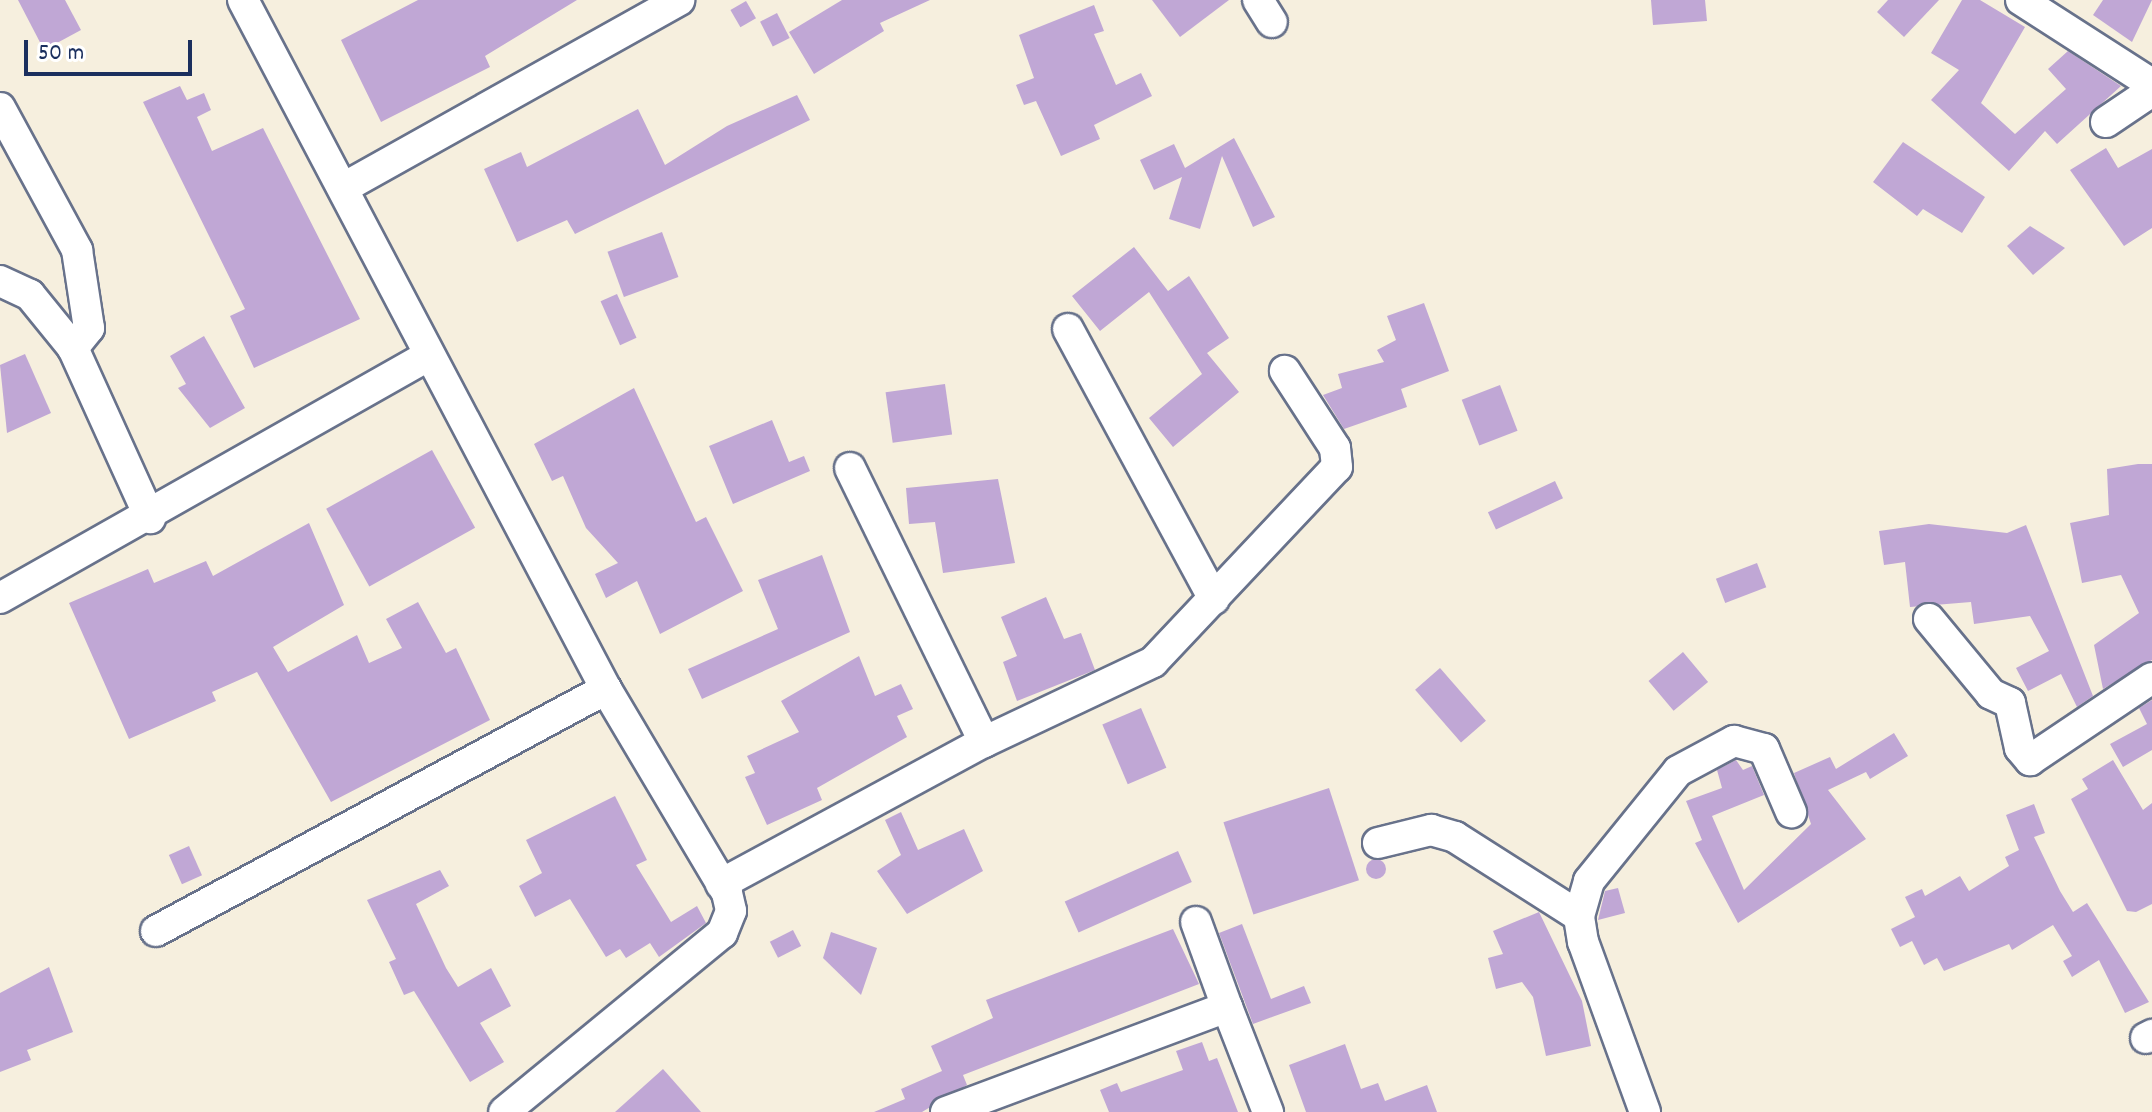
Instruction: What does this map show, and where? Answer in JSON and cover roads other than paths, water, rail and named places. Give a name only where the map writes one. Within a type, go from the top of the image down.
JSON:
[{"type":"street","points":[[243,0],[345,187],[429,355],[606,689],[721,884],[731,911],[722,933],[504,1112]]},
{"type":"street","points":[[345,187],[679,0]]},
{"type":"street","points":[[2021,0],[2152,84]]},
{"type":"street","points":[[2106,122],[2152,91]]},
{"type":"street","points":[[0,108],[77,250],[89,328],[73,348]]},
{"type":"street","points":[[0,281],[30,295],[73,348],[150,518]]},
{"type":"street","points":[[1068,329],[1214,599]]},
{"type":"street","points":[[0,598],[150,518],[429,355]]},
{"type":"street","points":[[721,884],[984,742],[1153,662],[1337,467],[1335,448],[1285,371]]},
{"type":"street","points":[[850,468],[984,742]]},
{"type":"street","points":[[1929,619],[1991,694],[2010,703],[2020,748],[2030,760],[2152,678]]},
{"type":"street","points":[[156,931],[606,689]]},
{"type":"street","points":[[1645,1112],[1579,916],[1589,881],[1642,811],[1710,749],[1734,741],[1764,749],[1791,812]]},
{"type":"street","points":[[1378,843],[1431,830],[1455,837],[1579,916]]},
{"type":"street","points":[[1196,922],[1268,1112]]},
{"type":"street","points":[[946,1112],[1227,1007]]}]
